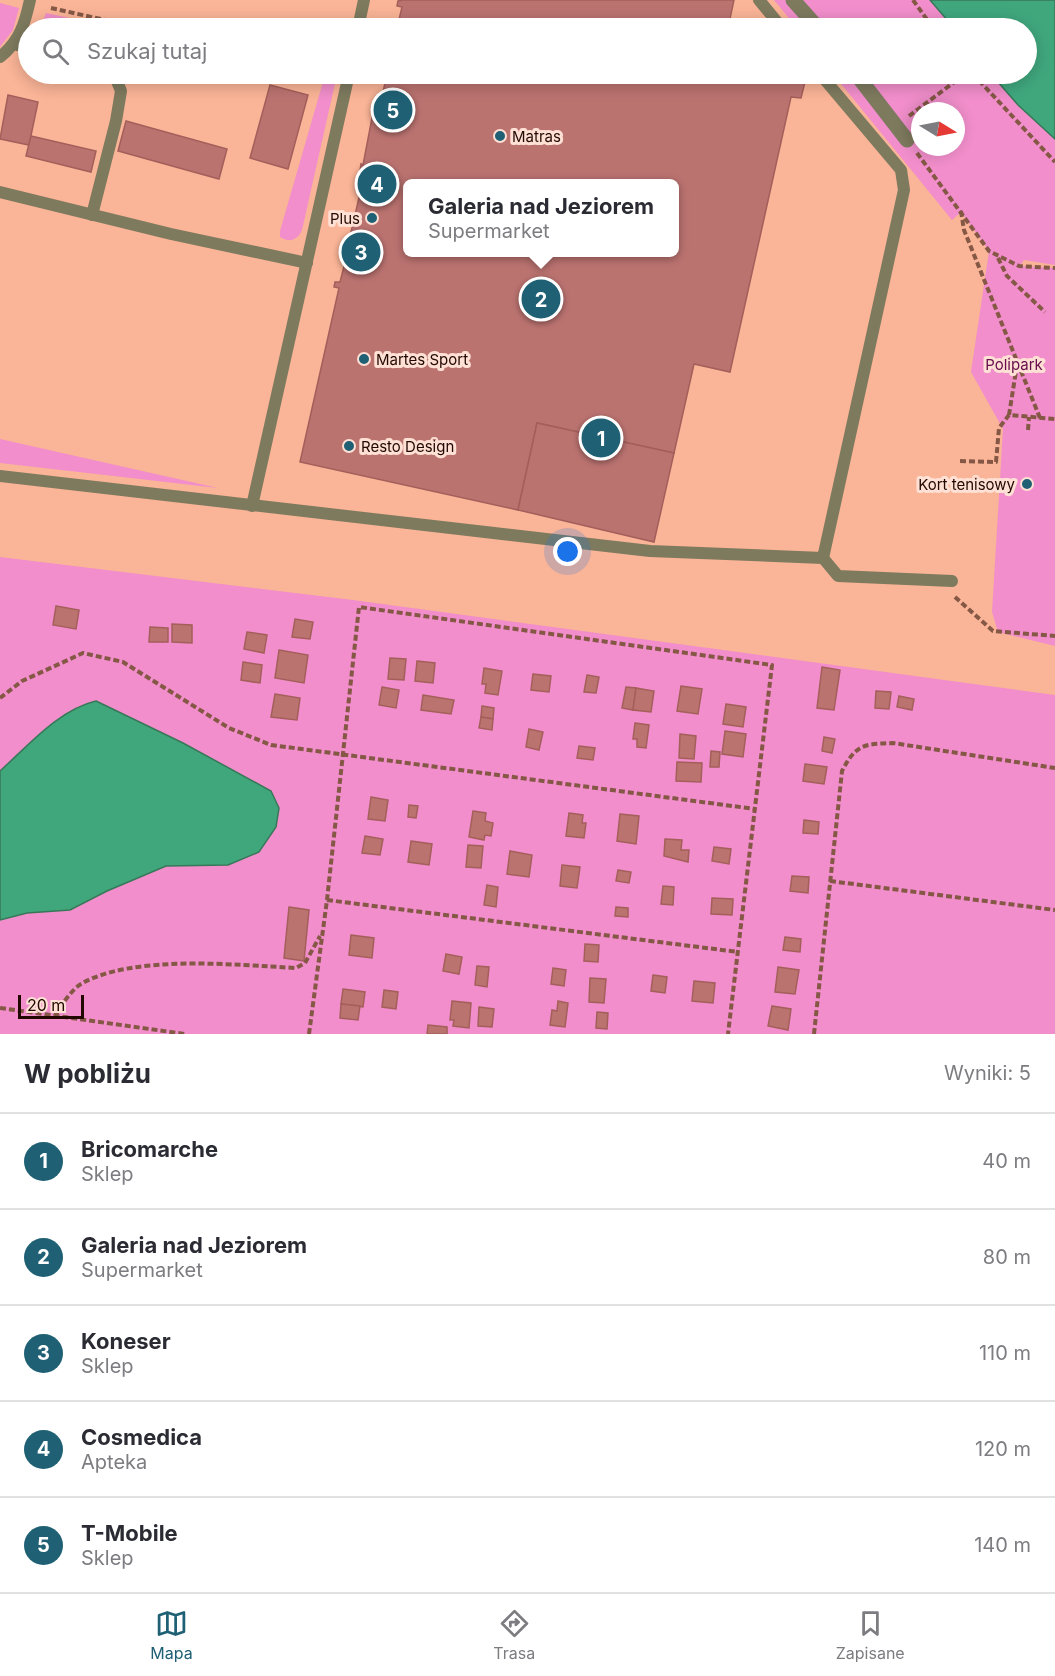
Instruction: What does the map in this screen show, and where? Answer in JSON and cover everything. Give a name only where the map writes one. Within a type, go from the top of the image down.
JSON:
[{"type":"street","points":[[793,0],[809,18]]},
{"type":"street","points":[[864,84],[908,140]]},
{"type":"lane","points":[[27,18],[30,0]]},
{"type":"lane","points":[[360,18],[364,0]]},
{"type":"lane","points":[[759,0],[774,18]]},
{"type":"lane","points":[[0,57],[12,46],[18,36]]},
{"type":"lane","points":[[12,46],[18,47]]},
{"type":"lane","points":[[92,214],[119,101],[121,91],[118,84]]},
{"type":"lane","points":[[252,506],[347,84]]},
{"type":"lane","points":[[822,558],[904,190],[901,170],[828,84]]},
{"type":"lane","points":[[0,192],[307,263]]},
{"type":"lane","points":[[0,476],[650,551],[822,558],[838,576],[952,581]]},
{"type":"path","points":[[913,0],[926,18]]},
{"type":"path","points":[[51,8],[96,18]]},
{"type":"path","points":[[910,115],[952,84]]},
{"type":"path","points":[[982,84],[1055,162]]},
{"type":"path","points":[[908,140],[989,251],[1019,266],[1055,268]]},
{"type":"path","points":[[961,212],[964,230],[1040,418]]},
{"type":"path","points":[[998,257],[1007,276],[1045,312]]},
{"type":"path","points":[[960,461],[996,462],[999,428],[1009,415],[1018,363]]},
{"type":"path","points":[[1009,415],[1055,419]]},
{"type":"path","points":[[1028,430],[1029,417]]},
{"type":"path","points":[[952,581],[953,596],[993,631],[1055,636]]},
{"type":"path","points":[[309,1034],[327,900],[359,606],[772,665],[728,1034]]},
{"type":"path","points":[[0,698],[22,681],[83,653],[123,662],[229,728],[271,745],[755,809]]},
{"type":"path","points":[[814,1034],[842,771],[858,747],[870,743],[893,743],[1055,768]]},
{"type":"path","points":[[830,880],[1055,910]]},
{"type":"path","points":[[327,900],[738,952]]},
{"type":"path","points":[[55,1016],[80,985],[111,971],[193,965],[296,968],[305,963],[322,933]]},
{"type":"path","points":[[0,1008],[185,1034]]},
{"type":"green space","points":[[774,0],[930,0],[945,18],[789,18]]},
{"type":"green space","points":[[0,3],[19,8],[13,30],[0,47]]},
{"type":"green space","points":[[46,13],[69,18],[44,18]]},
{"type":"green space","points":[[322,84],[335,84],[302,230],[296,238],[290,240],[280,237]]},
{"type":"green space","name":"Polipark","points":[[841,84],[1000,84],[1018,105],[1055,139],[1055,265],[1024,260],[1020,266],[1055,268],[1055,646],[998,632],[992,612],[1003,429],[971,372],[989,251],[961,212],[952,220]]},
{"type":"green space","points":[[0,439],[218,488],[0,463]]},
{"type":"green space","points":[[0,557],[353,600],[1055,695],[1055,1034],[0,1034]]},
{"type":"shaded area","points":[[930,0],[1055,0],[1055,139],[1018,105],[1000,84],[1037,84],[1037,18],[945,18]]},
{"type":"shaded area","points":[[96,701],[183,743],[271,791],[279,808],[276,827],[259,852],[228,865],[166,866],[107,891],[70,910],[27,913],[0,920],[0,771],[56,721],[69,712]]},
{"type":"building","points":[[734,0],[730,18],[399,18],[402,7],[397,6],[398,1]]},
{"type":"building","points":[[385,84],[804,84],[801,98],[791,97],[730,372],[694,364],[674,453],[537,423],[518,510],[300,462],[339,288],[334,287],[335,282],[340,282],[348,251],[343,249],[344,244],[348,245],[365,172],[360,171],[372,118],[377,119]]},
{"type":"building","points":[[270,85],[308,95],[288,169],[250,158]]},
{"type":"building","points":[[8,95],[38,102],[29,145],[0,139]]},
{"type":"building","points":[[126,121],[227,149],[219,179],[118,151]]},
{"type":"building","points":[[31,136],[96,151],[91,172],[26,156]]},
{"type":"building","points":[[537,423],[674,453],[654,542],[518,510]]},
{"type":"building","points":[[56,606],[79,610],[76,629],[53,625]]},
{"type":"building","points":[[295,619],[313,622],[310,639],[292,637]]},
{"type":"building","points":[[172,624],[192,625],[192,643],[172,642]]},
{"type":"building","points":[[150,627],[168,628],[168,642],[149,642]]},
{"type":"building","points":[[247,632],[267,635],[264,653],[244,649]]},
{"type":"building","points":[[279,650],[308,655],[304,683],[275,678]]},
{"type":"building","points":[[390,658],[406,659],[404,680],[388,679]]},
{"type":"building","points":[[417,661],[435,663],[433,683],[415,681]]},
{"type":"building","points":[[243,662],[262,665],[260,683],[241,680]]},
{"type":"building","points":[[822,667],[840,670],[834,710],[817,708]]},
{"type":"building","points":[[484,668],[502,671],[498,695],[485,693],[486,684],[482,684]]},
{"type":"building","points":[[533,674],[551,676],[549,692],[531,690]]},
{"type":"building","points":[[587,675],[599,677],[596,693],[584,692]]},
{"type":"building","points":[[681,686],[702,689],[698,714],[677,711]]},
{"type":"building","points":[[382,687],[399,690],[396,708],[379,705]]},
{"type":"building","points":[[626,687],[636,688],[633,710],[622,708]]},
{"type":"building","points":[[636,688],[654,691],[651,712],[633,710]]},
{"type":"building","points":[[876,691],[891,692],[889,709],[875,708]]},
{"type":"building","points":[[275,694],[300,698],[297,720],[271,717]]},
{"type":"building","points":[[423,695],[454,700],[451,714],[421,710]]},
{"type":"building","points":[[899,696],[914,699],[912,710],[897,707]]},
{"type":"building","points":[[726,704],[746,707],[743,727],[723,724]]},
{"type":"building","points":[[482,706],[494,708],[493,719],[481,717]]},
{"type":"building","points":[[481,717],[493,719],[492,730],[479,728]]},
{"type":"building","points":[[635,723],[649,725],[646,748],[637,747],[637,739],[633,739]]},
{"type":"building","points":[[529,729],[543,732],[539,750],[526,747]]},
{"type":"building","points":[[725,731],[746,734],[743,757],[722,754]]},
{"type":"building","points":[[680,734],[696,736],[694,759],[679,758]]},
{"type":"building","points":[[824,737],[835,739],[832,753],[822,751]]},
{"type":"building","points":[[579,746],[595,748],[593,760],[577,758]]},
{"type":"building","points":[[711,751],[720,752],[719,767],[710,767]]},
{"type":"building","points":[[677,762],[702,763],[701,782],[676,781]]},
{"type":"building","points":[[805,764],[827,767],[824,784],[803,781]]},
{"type":"building","points":[[371,797],[388,800],[385,821],[368,819]]},
{"type":"building","points":[[409,805],[418,806],[416,818],[408,817]]},
{"type":"building","points":[[473,811],[486,813],[485,821],[493,823],[491,836],[485,835],[484,840],[469,837]]},
{"type":"building","points":[[569,813],[583,815],[582,823],[586,823],[584,838],[566,836]]},
{"type":"building","points":[[620,814],[639,816],[636,844],[617,841]]},
{"type":"building","points":[[804,820],[819,822],[818,834],[803,833]]},
{"type":"building","points":[[365,836],[383,839],[380,855],[362,853]]},
{"type":"building","points":[[665,839],[682,840],[681,850],[689,850],[688,862],[664,856]]},
{"type":"building","points":[[411,841],[432,844],[429,865],[408,862]]},
{"type":"building","points":[[468,845],[483,846],[481,868],[466,867]]},
{"type":"building","points":[[714,847],[731,849],[729,864],[712,861]]},
{"type":"building","points":[[510,851],[532,855],[529,877],[507,874]]},
{"type":"building","points":[[562,865],[580,867],[577,888],[560,886]]},
{"type":"building","points":[[618,870],[631,872],[629,883],[616,881]]},
{"type":"building","points":[[792,876],[809,877],[808,893],[790,891]]},
{"type":"building","points":[[487,885],[498,887],[496,907],[484,905]]},
{"type":"building","points":[[663,886],[674,887],[673,905],[661,904]]},
{"type":"building","points":[[712,898],[733,899],[732,915],[711,914]]},
{"type":"building","points":[[289,907],[309,910],[304,961],[284,958]]},
{"type":"building","points":[[616,907],[628,908],[628,917],[615,916]]},
{"type":"building","points":[[351,935],[374,938],[372,958],[349,955]]},
{"type":"building","points":[[785,937],[801,939],[800,952],[783,950]]},
{"type":"building","points":[[585,944],[599,945],[598,962],[584,961]]},
{"type":"building","points":[[446,954],[462,957],[459,974],[443,971]]},
{"type":"building","points":[[477,966],[489,967],[487,987],[475,985]]},
{"type":"building","points":[[778,967],[799,970],[795,994],[775,992]]},
{"type":"building","points":[[553,968],[566,970],[564,986],[551,984]]},
{"type":"building","points":[[653,975],[667,977],[665,993],[651,991]]},
{"type":"building","points":[[590,978],[606,979],[604,1003],[589,1002]]},
{"type":"building","points":[[694,981],[715,983],[713,1003],[692,1001]]},
{"type":"building","points":[[343,989],[365,992],[363,1007],[341,1004]]},
{"type":"building","points":[[384,990],[398,992],[396,1009],[382,1007]]},
{"type":"building","points":[[452,1001],[471,1003],[469,1028],[453,1026],[454,1020],[450,1020]]},
{"type":"building","points":[[558,1001],[568,1003],[565,1027],[550,1025],[552,1010],[557,1011]]},
{"type":"building","points":[[341,1004],[360,1006],[358,1020],[340,1018]]},
{"type":"building","points":[[772,1006],[791,1009],[788,1030],[768,1026]]},
{"type":"building","points":[[479,1007],[494,1009],[492,1027],[478,1026]]},
{"type":"building","points":[[597,1012],[608,1013],[607,1029],[596,1028]]},
{"type":"building","points":[[428,1025],[447,1027],[447,1034],[427,1034]]},
{"type":"place","name":"T-Mobile","points":[[393,110]]},
{"type":"place","name":"Matras","points":[[500,136]]},
{"type":"place","name":"Cosmedica","points":[[377,184]]},
{"type":"place","name":"Plus","points":[[372,218]]},
{"type":"place","name":"Koneser","points":[[361,252]]},
{"type":"place","name":"Galeria nad Jeziorem","points":[[541,299]]},
{"type":"place","name":"Martes Sport","points":[[364,359]]},
{"type":"place","name":"Bricomarche","points":[[601,438]]},
{"type":"place","name":"Resto Design","points":[[349,446]]},
{"type":"place","name":"Kort tenisowy","points":[[1027,484]]}]
